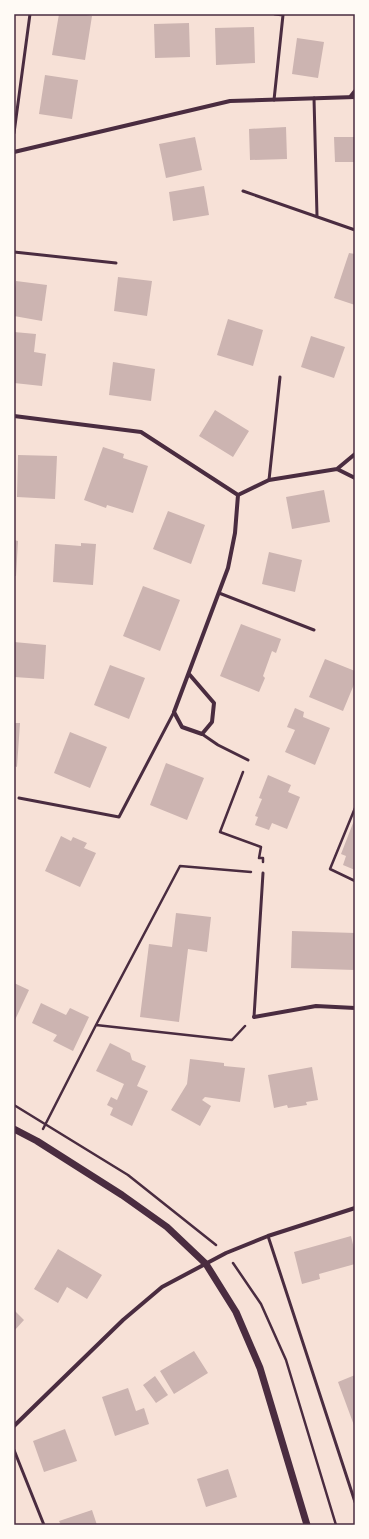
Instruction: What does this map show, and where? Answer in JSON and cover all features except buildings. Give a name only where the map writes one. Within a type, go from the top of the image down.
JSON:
[{"type":"street","points":[[14,152],[230,102],[353,97],[355,91]]},
{"type":"street","points":[[14,416],[141,432],[238,495]]},
{"type":"street","points":[[238,495],[269,480],[337,469],[355,454]]},
{"type":"street","points":[[337,469],[355,478]]},
{"type":"street","points":[[189,674],[214,703],[212,722],[202,734],[182,727],[174,712],[228,568],[235,533],[238,495]]},
{"type":"street","points":[[254,1017],[316,1006],[355,1008]]},
{"type":"street","points":[[14,1129],[37,1141],[122,1195],[167,1227],[206,1264],[236,1312],[260,1368],[307,1525]]},
{"type":"street","points":[[14,1426],[123,1320],[162,1287],[226,1253],[268,1236],[355,1208]]},
{"type":"lane","points":[[14,133],[30,14]]},
{"type":"lane","points":[[274,100],[283,16],[275,14]]},
{"type":"lane","points":[[314,98],[317,216]]},
{"type":"lane","points":[[243,191],[355,230]]},
{"type":"lane","points":[[14,252],[116,263]]},
{"type":"lane","points":[[269,480],[280,377]]},
{"type":"lane","points":[[219,593],[314,630]]},
{"type":"lane","points":[[19,798],[119,816],[174,712]]},
{"type":"lane","points":[[202,734],[218,745],[248,760]]},
{"type":"lane","points":[[254,1017],[263,873]]},
{"type":"lane","points":[[268,1236],[355,1502]]},
{"type":"lane","points":[[14,1450],[44,1525]]},
{"type":"path","points":[[248,760],[220,832],[261,847]]},
{"type":"path","points":[[355,808],[330,869],[355,882]]},
{"type":"path","points":[[37,1141],[180,866],[263,873]]},
{"type":"path","points":[[96,1025],[232,1040],[254,1017]]}]
